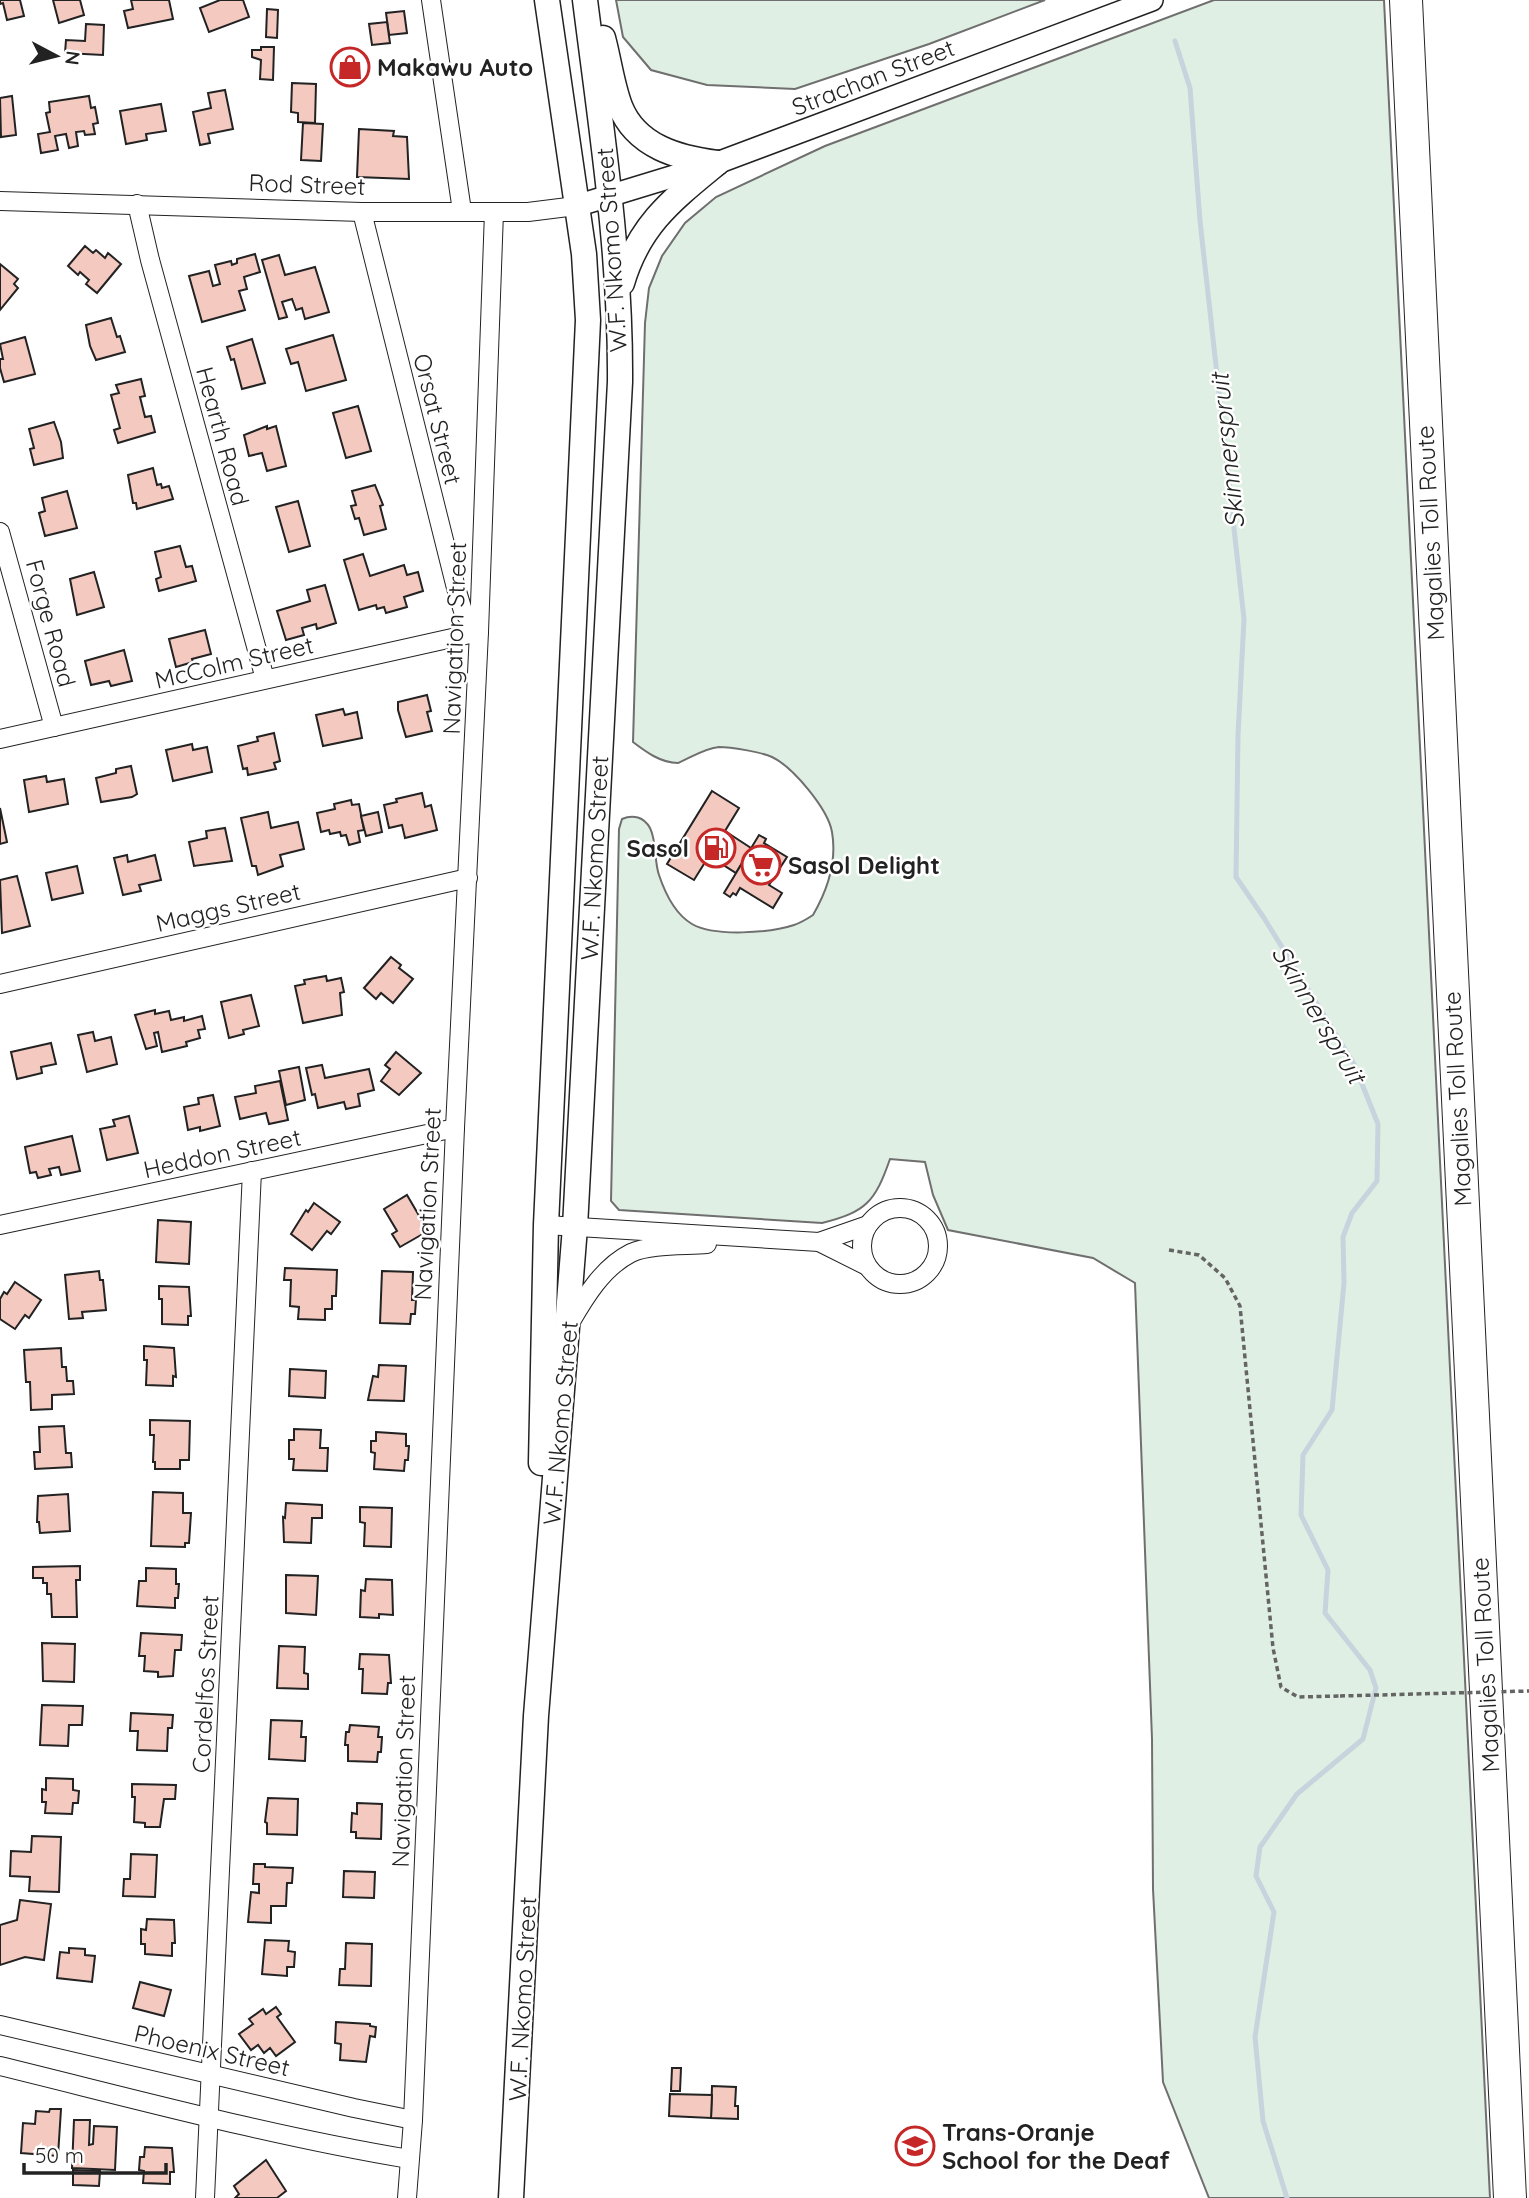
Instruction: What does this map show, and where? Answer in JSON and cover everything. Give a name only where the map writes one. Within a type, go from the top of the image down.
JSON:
[{"type":"highway","name":"Magalies Toll Route","points":[[1406,0],[1510,2198]]},
{"type":"highway","name":"Magalies Toll Route","points":[[1426,0],[1529,2139]]},
{"type":"main road","name":"W.F. Nkomo Street","points":[[536,1716],[546,1224],[586,381],[587,307],[584,254],[547,0]]},
{"type":"main road","name":"W.F. Nkomo Street","points":[[511,2198],[536,1716],[575,1227],[620,382],[619,295],[610,195],[585,0]]},
{"type":"main road","points":[[594,0],[620,107],[629,122],[643,137],[670,154],[717,163]]},
{"type":"main road","points":[[619,295],[627,266],[639,240],[652,221],[667,204],[717,163]]},
{"type":"street","points":[[430,0],[461,211]]},
{"type":"street","name":"Strachan Street","points":[[610,195],[717,163],[1152,0]]},
{"type":"street","name":"Rod Street","points":[[0,201],[362,212],[494,212],[576,206],[610,195]]},
{"type":"street","name":"Hearth Road","points":[[137,204],[153,273],[265,680]]},
{"type":"street","name":"Orsat Street","points":[[362,212],[456,588],[463,611],[479,632]]},
{"type":"street","name":"Navigation Street","points":[[407,2198],[479,632],[494,212]]},
{"type":"street","name":"Forge Road","points":[[0,532],[54,727]]},
{"type":"street","name":"McColm Street","points":[[0,739],[479,632]]},
{"type":"street","name":"Maggs Street","points":[[0,984],[468,878]]},
{"type":"street","name":"Heddon Street","points":[[0,1225],[455,1128]]},
{"type":"street","name":"Cordelfos Street","points":[[205,2198],[252,1171]]},
{"type":"street","points":[[819,1242],[869,1225],[884,1211],[896,1207],[910,1208],[922,1213],[932,1223],[938,1235],[939,1248],[930,1271],[910,1284],[898,1285],[875,1276],[863,1255],[862,1243],[869,1225]]},
{"type":"street","points":[[546,1224],[819,1242],[867,1266]]},
{"type":"street","points":[[567,1327],[594,1285],[632,1252],[650,1248],[781,1239]]},
{"type":"street","name":"Phoenix Street","points":[[0,2025],[412,2120]]},
{"type":"street","points":[[0,2066],[208,2117],[345,2148],[409,2159]]},
{"type":"path","points":[[1169,1250],[1199,1255],[1225,1278],[1240,1306],[1273,1648],[1281,1687],[1298,1697],[1529,1691]]},
{"type":"green space","points":[[616,0],[1045,0],[929,44],[795,89],[707,85],[651,70],[623,37]]},
{"type":"green space","points":[[1214,0],[1384,0],[1490,2198],[1209,2198],[1163,2082],[1153,1889],[1152,1739],[1135,1283],[1093,1258],[948,1230],[933,1195],[925,1162],[890,1159],[879,1186],[867,1203],[849,1214],[822,1223],[619,1210],[611,1201],[619,829],[622,819],[638,818],[648,824],[654,839],[659,875],[671,903],[692,924],[714,931],[771,930],[794,925],[813,915],[826,886],[833,854],[832,832],[824,812],[799,779],[772,757],[719,747],[672,763],[654,756],[633,742],[645,323],[649,288],[662,256],[685,223],[716,197],[825,146]]},
{"type":"building","points":[[0,0],[20,0],[24,16],[7,20]]},
{"type":"building","points":[[53,0],[80,0],[84,15],[59,23]]},
{"type":"building","points":[[131,0],[169,0],[173,19],[128,28],[124,11],[133,9]]},
{"type":"building","points":[[220,0],[243,0],[249,17],[209,32],[200,8]]},
{"type":"building","points":[[267,9],[278,10],[277,38],[266,37]]},
{"type":"building","points":[[404,11],[407,33],[389,35],[386,13]]},
{"type":"building","points":[[387,22],[390,43],[372,45],[369,24]]},
{"type":"building","points":[[86,24],[104,25],[103,55],[65,53],[66,40],[85,41]]},
{"type":"building","points":[[261,47],[274,47],[273,80],[260,79],[261,60],[252,57],[252,50],[261,50]]},
{"type":"building","points":[[292,83],[316,84],[315,123],[298,122],[298,113],[291,112]]},
{"type":"building","points":[[225,90],[233,129],[208,134],[210,143],[200,145],[193,112],[211,108],[208,93]]},
{"type":"building","points":[[12,96],[16,135],[1,137],[0,98]]},
{"type":"building","points":[[89,96],[91,108],[95,107],[98,123],[93,124],[95,134],[76,132],[78,146],[69,148],[66,134],[55,136],[58,150],[41,153],[38,134],[50,132],[46,113],[50,112],[49,102]]},
{"type":"building","points":[[161,104],[166,131],[146,134],[147,140],[126,144],[120,111]]},
{"type":"building","points":[[303,123],[323,124],[321,161],[301,160]]},
{"type":"building","points":[[359,129],[394,131],[393,136],[407,137],[409,179],[357,177]]},
{"type":"building","points":[[85,246],[93,253],[96,250],[105,258],[108,253],[121,264],[97,293],[86,284],[89,280],[68,266]]},
{"type":"building","points":[[255,254],[260,272],[244,277],[247,289],[239,291],[245,310],[202,322],[189,276],[209,271],[213,286],[220,284],[215,265],[231,261],[232,265],[237,263],[237,259]]},
{"type":"building","points":[[279,255],[285,275],[315,267],[329,312],[305,319],[302,308],[296,310],[292,299],[282,302],[287,317],[279,319],[262,260]]},
{"type":"building","points":[[0,264],[18,279],[14,284],[18,288],[0,310]]},
{"type":"building","points":[[111,318],[125,352],[96,360],[86,325]]},
{"type":"building","points":[[333,335],[346,380],[306,391],[298,362],[291,364],[286,349]]},
{"type":"building","points":[[25,337],[35,374],[4,382],[0,368],[0,359],[3,359],[0,344]]},
{"type":"building","points":[[252,339],[265,383],[242,389],[234,359],[231,360],[227,347]]},
{"type":"building","points":[[141,379],[145,396],[140,397],[145,417],[151,416],[155,432],[118,443],[114,430],[120,428],[111,395],[119,393],[116,385]]},
{"type":"building","points":[[358,406],[371,451],[346,458],[333,413]]},
{"type":"building","points":[[54,422],[63,458],[34,465],[30,449],[34,448],[29,429]]},
{"type":"building","points":[[267,426],[267,429],[276,426],[286,466],[267,471],[262,453],[249,456],[244,435]]},
{"type":"building","points":[[153,468],[157,485],[161,484],[162,488],[169,486],[173,499],[137,509],[136,503],[133,503],[128,475]]},
{"type":"building","points":[[375,485],[383,505],[380,506],[386,529],[364,535],[359,518],[355,519],[351,506],[356,505],[352,491]]},
{"type":"building","points":[[67,491],[77,528],[45,536],[39,513],[45,511],[42,498]]},
{"type":"building","points":[[298,501],[310,546],[289,552],[276,507]]},
{"type":"building","points":[[180,546],[186,567],[192,566],[196,581],[159,591],[156,579],[161,577],[155,552]]},
{"type":"building","points":[[363,554],[370,576],[404,565],[407,575],[418,572],[423,591],[404,597],[407,607],[386,613],[384,607],[377,609],[376,605],[359,610],[344,560]]},
{"type":"building","points":[[94,572],[104,607],[77,615],[70,579]]},
{"type":"building","points":[[325,585],[336,623],[317,629],[316,624],[302,628],[304,635],[286,640],[277,611],[310,601],[307,590]]},
{"type":"building","points":[[205,630],[211,654],[176,667],[169,639]]},
{"type":"building","points":[[124,650],[132,681],[111,686],[109,681],[91,685],[85,661]]},
{"type":"building","points":[[427,695],[431,711],[427,712],[432,731],[406,737],[398,702]]},
{"type":"building","points":[[343,709],[345,715],[357,712],[362,738],[323,746],[316,715]]},
{"type":"building","points":[[274,733],[280,761],[274,763],[276,769],[248,775],[247,768],[243,769],[238,746]]},
{"type":"building","points":[[192,744],[193,750],[207,747],[212,772],[173,781],[166,750]]},
{"type":"building","points":[[131,766],[137,794],[101,802],[96,778]]},
{"type":"building","points":[[46,776],[47,782],[64,779],[68,804],[29,812],[24,780]]},
{"type":"building","points":[[712,791],[739,808],[725,831],[751,848],[736,873],[709,856],[694,880],[667,864]]},
{"type":"building","points":[[422,793],[425,807],[431,805],[437,830],[405,838],[402,825],[389,828],[384,805],[397,802],[396,799]]},
{"type":"building","points":[[351,800],[352,805],[359,804],[364,830],[358,831],[360,842],[349,845],[346,835],[341,836],[340,832],[321,832],[317,813],[335,809],[334,804]]},
{"type":"building","points":[[0,808],[7,842],[0,844]]},
{"type":"building","points":[[268,812],[271,828],[298,822],[304,849],[280,855],[283,866],[258,875],[256,866],[252,866],[241,818]]},
{"type":"building","points":[[378,812],[382,832],[366,836],[361,816]]},
{"type":"building","points":[[225,828],[232,861],[194,866],[189,842],[207,838],[206,831]]},
{"type":"building","name":"Sasol Delight","points":[[759,835],[766,839],[764,843],[787,857],[769,885],[782,893],[773,908],[740,888],[736,895],[733,893],[730,897],[724,893]]},
{"type":"building","points":[[127,855],[128,862],[155,855],[161,880],[139,885],[141,891],[123,895],[114,858]]},
{"type":"building","points":[[77,866],[83,893],[52,900],[46,873]]},
{"type":"building","points":[[17,876],[30,926],[2,933],[0,880]]},
{"type":"building","points":[[391,957],[401,965],[399,968],[413,979],[393,1003],[381,993],[376,999],[364,988]]},
{"type":"building","points":[[326,976],[327,981],[341,978],[344,992],[340,993],[342,1015],[303,1023],[295,986],[305,984],[304,980]]},
{"type":"building","points":[[251,995],[259,1026],[243,1030],[244,1034],[229,1038],[221,1002]]},
{"type":"building","points":[[155,1010],[155,1014],[169,1011],[171,1020],[184,1017],[184,1021],[202,1016],[205,1029],[198,1030],[200,1038],[186,1042],[187,1046],[162,1052],[158,1032],[154,1033],[157,1046],[146,1049],[135,1015]]},
{"type":"building","points":[[93,1032],[95,1041],[111,1037],[117,1064],[87,1072],[78,1035]]},
{"type":"building","points":[[51,1043],[56,1064],[41,1067],[42,1073],[17,1079],[11,1052]]},
{"type":"building","points":[[396,1052],[421,1073],[399,1095],[381,1081],[390,1069],[385,1065]]},
{"type":"building","points":[[322,1065],[325,1078],[369,1069],[374,1090],[358,1094],[360,1106],[346,1109],[344,1102],[318,1108],[306,1068]]},
{"type":"building","points":[[299,1067],[305,1100],[286,1105],[279,1071]]},
{"type":"building","points":[[280,1081],[288,1120],[269,1124],[266,1113],[240,1119],[235,1097],[256,1093],[255,1086]]},
{"type":"building","points":[[213,1095],[220,1126],[200,1131],[200,1127],[188,1130],[184,1107],[199,1104],[198,1098]]},
{"type":"building","points":[[129,1116],[138,1153],[107,1160],[100,1129],[115,1126],[113,1120]]},
{"type":"building","points":[[72,1136],[80,1171],[61,1175],[59,1167],[49,1169],[51,1175],[38,1178],[36,1172],[30,1173],[25,1147]]},
{"type":"building","points":[[407,1195],[428,1231],[400,1247],[392,1234],[397,1231],[384,1209]]},
{"type":"building","points":[[314,1203],[340,1222],[331,1234],[327,1231],[312,1250],[291,1234],[306,1210],[308,1212]]},
{"type":"building","points":[[158,1220],[191,1222],[189,1264],[156,1262]]},
{"type":"building","points":[[285,1268],[337,1270],[336,1296],[332,1296],[332,1309],[325,1309],[325,1320],[298,1319],[299,1307],[290,1306],[291,1280],[284,1280]]},
{"type":"building","points":[[99,1271],[100,1280],[103,1280],[106,1310],[82,1312],[83,1318],[69,1319],[65,1275]]},
{"type":"building","points":[[382,1271],[413,1272],[412,1300],[416,1300],[415,1314],[411,1314],[410,1324],[380,1323]]},
{"type":"building","points":[[15,1282],[41,1300],[29,1318],[25,1315],[15,1329],[0,1319],[0,1299]]},
{"type":"building","points":[[159,1286],[189,1287],[191,1316],[188,1316],[188,1325],[162,1324]]},
{"type":"building","points":[[144,1346],[174,1348],[176,1377],[173,1376],[173,1386],[146,1385],[147,1360],[144,1360]]},
{"type":"building","points":[[61,1348],[62,1367],[66,1367],[67,1381],[73,1381],[74,1394],[52,1395],[52,1409],[31,1410],[30,1382],[26,1382],[24,1350]]},
{"type":"building","points":[[379,1365],[406,1366],[404,1401],[368,1400],[373,1376],[378,1377]]},
{"type":"building","points":[[290,1369],[326,1371],[325,1398],[289,1396]]},
{"type":"building","points":[[150,1420],[190,1421],[189,1460],[180,1460],[180,1469],[155,1469],[154,1435],[150,1435]]},
{"type":"building","points":[[64,1426],[66,1453],[71,1453],[72,1467],[35,1469],[34,1452],[40,1452],[39,1427]]},
{"type":"building","points":[[294,1429],[321,1430],[320,1448],[328,1448],[327,1471],[293,1470],[294,1459],[289,1459],[289,1440],[294,1440]]},
{"type":"building","points":[[376,1432],[406,1434],[406,1446],[409,1446],[404,1471],[374,1469],[375,1453],[371,1452],[371,1441],[376,1441]]},
{"type":"building","points":[[153,1492],[183,1493],[183,1513],[191,1513],[189,1543],[185,1543],[185,1547],[151,1546]]},
{"type":"building","points":[[68,1494],[70,1531],[40,1533],[37,1522],[38,1496]]},
{"type":"building","points":[[286,1503],[322,1505],[322,1518],[312,1518],[311,1543],[284,1542],[283,1517],[285,1518]]},
{"type":"building","points":[[360,1507],[392,1508],[391,1547],[364,1546],[365,1523],[360,1522]]},
{"type":"building","points":[[80,1566],[80,1580],[76,1580],[77,1617],[52,1617],[51,1594],[47,1594],[47,1583],[43,1583],[43,1578],[33,1578],[33,1567]]},
{"type":"building","points":[[146,1568],[176,1569],[176,1584],[179,1584],[175,1608],[137,1606],[139,1581],[146,1581]]},
{"type":"building","points":[[286,1575],[318,1576],[316,1615],[286,1613]]},
{"type":"building","points":[[366,1579],[392,1580],[393,1615],[379,1614],[379,1618],[360,1617],[361,1590],[365,1591]]},
{"type":"building","points":[[141,1633],[182,1635],[181,1650],[175,1650],[173,1676],[158,1677],[158,1672],[144,1671],[145,1656],[139,1656]]},
{"type":"building","points":[[42,1643],[75,1644],[74,1682],[43,1681]]},
{"type":"building","points":[[279,1646],[305,1647],[304,1673],[308,1674],[308,1689],[277,1688]]},
{"type":"building","points":[[360,1654],[389,1655],[391,1683],[388,1683],[387,1694],[362,1693],[363,1669],[359,1669]]},
{"type":"building","points":[[42,1705],[83,1706],[82,1725],[69,1725],[68,1746],[40,1745]]},
{"type":"building","points":[[131,1713],[173,1715],[172,1728],[168,1728],[167,1751],[137,1750],[138,1731],[130,1731]]},
{"type":"building","points":[[271,1720],[302,1721],[301,1737],[306,1737],[305,1761],[269,1759]]},
{"type":"building","points":[[350,1725],[379,1727],[378,1737],[382,1737],[377,1762],[348,1761],[348,1745],[345,1745],[346,1732],[349,1732]]},
{"type":"building","points":[[46,1778],[73,1779],[73,1790],[79,1791],[78,1803],[73,1803],[72,1814],[45,1813],[46,1802],[42,1802],[42,1789],[46,1790]]},
{"type":"building","points":[[132,1784],[176,1785],[175,1799],[164,1799],[160,1827],[145,1827],[145,1823],[134,1822],[135,1797],[132,1797]]},
{"type":"building","points":[[268,1798],[298,1799],[297,1835],[267,1834],[265,1822]]},
{"type":"building","points":[[357,1803],[382,1804],[381,1839],[356,1838],[356,1832],[351,1832],[352,1813],[357,1814]]},
{"type":"building","points":[[32,1836],[61,1837],[59,1892],[29,1891],[30,1877],[10,1876],[11,1851],[31,1852]]},
{"type":"building","points":[[131,1854],[157,1855],[155,1897],[123,1896],[124,1879],[130,1879]]},
{"type":"building","points":[[254,1864],[293,1868],[292,1883],[287,1883],[286,1906],[271,1906],[271,1923],[248,1922],[251,1892],[259,1893],[259,1884],[253,1884]]},
{"type":"building","points":[[344,1871],[375,1872],[374,1898],[343,1897]]},
{"type":"building","points":[[20,1900],[51,1904],[44,1960],[25,1957],[0,1965],[0,1925],[17,1920]]},
{"type":"building","points":[[147,1919],[174,1920],[175,1943],[172,1943],[172,1956],[145,1954],[145,1944],[141,1944],[141,1929],[146,1930]]},
{"type":"building","points":[[265,1940],[289,1941],[288,1951],[295,1952],[294,1967],[287,1967],[287,1976],[262,1974]]},
{"type":"building","points":[[346,1943],[372,1944],[371,1986],[339,1985],[340,1969],[345,1969]]},
{"type":"building","points":[[69,1948],[85,1949],[85,1955],[95,1956],[92,1982],[57,1978],[60,1952],[69,1953]]},
{"type":"building","points":[[140,1982],[171,1990],[164,2016],[133,2008]]},
{"type":"building","points":[[276,2007],[281,2014],[277,2017],[295,2042],[276,2056],[270,2048],[264,2053],[258,2045],[251,2050],[239,2034],[253,2024],[249,2019],[263,2009],[266,2014]]},
{"type":"building","points":[[336,2022],[370,2024],[376,2027],[375,2037],[370,2036],[366,2062],[340,2060],[341,2044],[335,2043]]},
{"type":"building","points":[[672,2068],[681,2068],[680,2091],[671,2091]]},
{"type":"building","points":[[712,2086],[736,2087],[735,2106],[738,2106],[738,2119],[711,2118]]},
{"type":"building","points":[[670,2094],[712,2095],[711,2118],[669,2116]]},
{"type":"building","points":[[50,2109],[61,2109],[58,2156],[21,2153],[23,2123],[35,2124],[36,2111],[49,2112]]},
{"type":"building","points":[[74,2120],[90,2120],[89,2145],[93,2144],[94,2126],[117,2127],[115,2170],[72,2168]]},
{"type":"building","points":[[145,2147],[172,2148],[174,2172],[170,2172],[170,2184],[143,2183],[144,2171],[139,2170],[140,2157],[144,2157]]},
{"type":"building","points":[[266,2160],[286,2191],[277,2198],[235,2198],[239,2194],[234,2186]]},
{"type":"building","points":[[73,2170],[100,2171],[99,2186],[73,2185]]},
{"type":"waterway","name":"Skinnerspruit","points":[[1175,41],[1190,88],[1200,221],[1244,619],[1238,735],[1236,877],[1354,1064],[1378,1124],[1377,1181],[1352,1213],[1343,1237],[1344,1283],[1332,1410],[1303,1455],[1301,1515],[1328,1570],[1325,1613],[1370,1670],[1376,1688],[1363,1739],[1297,1794],[1260,1847],[1256,1876],[1274,1912],[1255,2037],[1263,2121],[1287,2198]]},
{"type":"place","name":"Makawu Auto","points":[[350,67]]},
{"type":"place","name":"Sasol","points":[[716,848]]},
{"type":"place","name":"Sasol Delight","points":[[761,865]]},
{"type":"place","name":"Trans-Oranje School for the Deaf","points":[[915,2146]]}]
